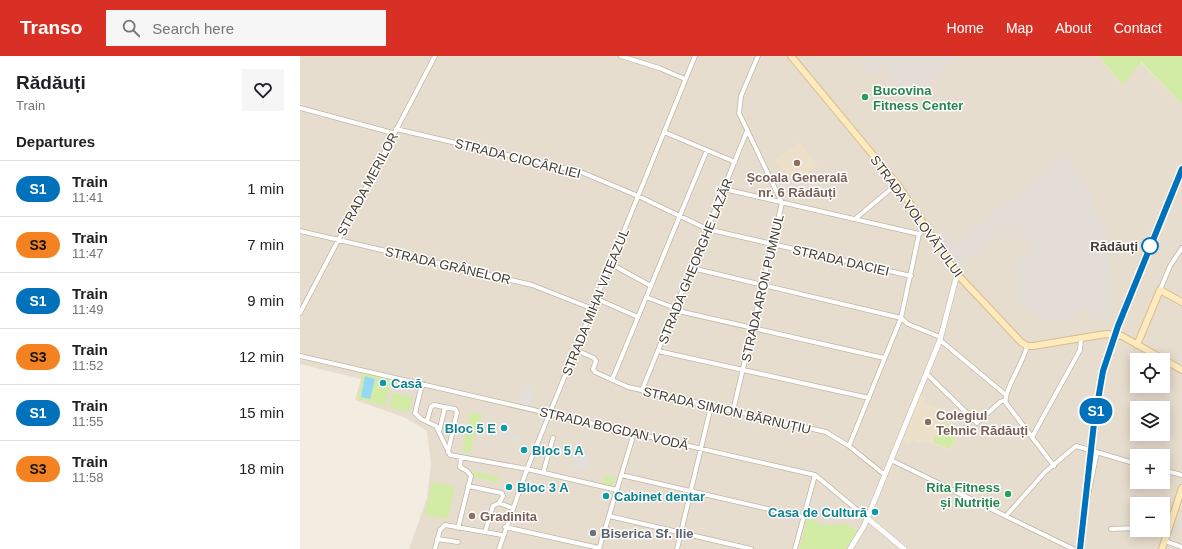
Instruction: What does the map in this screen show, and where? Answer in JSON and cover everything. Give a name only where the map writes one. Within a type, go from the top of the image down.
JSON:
[{"type":"main road","name":"STRADA VOLOVĂȚULUI","points":[[791,56],[896,184],[928,228],[957,274],[1021,342],[1027,346]]},
{"type":"main road","points":[[1137,345],[1160,290],[1182,302]]},
{"type":"main road","points":[[1027,346],[1106,334],[1122,336],[1182,370]]},
{"type":"main road","points":[[1170,518],[1182,488]]},
{"type":"main road","points":[[1162,549],[1165,537]]},
{"type":"street","name":"STRADA MERILOR","points":[[300,313],[393,133],[435,56]]},
{"type":"street","points":[[621,56],[659,68],[685,80]]},
{"type":"street","name":"STRADA MIHAI VITEAZUL","points":[[499,549],[502,535],[527,469],[695,56]]},
{"type":"street","name":"STRADA ARON PUMNUL","points":[[733,411],[782,203],[739,113],[739,106],[758,56]]},
{"type":"street","points":[[300,108],[393,133]]},
{"type":"street","name":"STRADA CIOCÂRLIEI","points":[[396,129],[581,172],[680,215]]},
{"type":"street","name":"STRADA GHEORGHE LAZĂR","points":[[642,390],[747,131]]},
{"type":"street","points":[[664,132],[735,162]]},
{"type":"street","points":[[612,380],[706,150]]},
{"type":"street","points":[[854,219],[896,184]]},
{"type":"street","points":[[724,188],[782,203],[920,234]]},
{"type":"street","name":"STRADA DACIEI","points":[[680,215],[707,229],[911,276]]},
{"type":"street","points":[[849,446],[900,318],[920,234],[928,228]]},
{"type":"street","name":"STRADA GRÂNELOR","points":[[300,231],[532,285],[593,309]]},
{"type":"street","points":[[1160,290],[1170,266],[1181,250]]},
{"type":"street","points":[[611,264],[651,286]]},
{"type":"street","points":[[692,268],[900,318],[908,324],[940,339],[1006,397],[1007,405],[1054,466]]},
{"type":"street","points":[[850,549],[867,518],[940,339],[957,274]]},
{"type":"street","points":[[646,297],[675,309],[884,358]]},
{"type":"street","points":[[597,299],[638,317]]},
{"type":"street","points":[[1032,437],[1080,350],[1081,339]]},
{"type":"street","points":[[926,373],[977,423],[1006,397],[1023,360],[1027,346]]},
{"type":"street","name":"STRADA SIMION BĂRNUȚIU","points":[[576,350],[594,358],[596,361],[593,369],[595,372],[628,387],[826,432],[849,446],[885,475]]},
{"type":"street","points":[[658,351],[869,398]]},
{"type":"street","name":"STRADA BOGDAN VODĂ","points":[[300,356],[815,475],[904,549]]},
{"type":"street","points":[[422,384],[415,414],[421,419],[436,426],[450,455],[527,469],[617,490]]},
{"type":"street","points":[[428,421],[432,406],[436,405],[454,408],[457,412],[448,452]]},
{"type":"street","points":[[677,549],[711,406]]},
{"type":"street","points":[[439,432],[445,407]]},
{"type":"street","points":[[505,527],[599,548],[634,433]]},
{"type":"street","points":[[543,473],[553,438]]},
{"type":"street","points":[[1006,516],[1045,472],[1076,446],[1130,462]]},
{"type":"street","points":[[1082,530],[1097,452]]},
{"type":"street","points":[[458,528],[471,476],[467,471],[460,467],[461,457]]},
{"type":"street","points":[[891,460],[1073,549]]},
{"type":"street","points":[[1170,472],[1182,475]]},
{"type":"street","points":[[622,475],[803,517]]},
{"type":"street","points":[[795,549],[815,475]]},
{"type":"street","points":[[468,486],[502,493],[503,495],[499,503],[493,506],[485,532]]},
{"type":"street","points":[[499,503],[512,508]]},
{"type":"street","points":[[609,516],[751,549]]},
{"type":"street","points":[[435,549],[440,530],[443,526],[502,535]]},
{"type":"street","points":[[1111,529],[1130,528]]},
{"type":"street","points":[[437,539],[458,542]]},
{"type":"street","points":[[1165,541],[1182,547]]},
{"type":"shaded area","points":[[300,56],[1099,56],[1121,84],[1140,62],[1182,104],[1182,549],[409,549],[427,498],[431,464],[427,431],[406,418],[355,400],[361,379],[300,364]]},
{"type":"shaded area","points":[[867,56],[961,56],[913,95],[903,83],[900,84],[884,64],[870,75],[859,63]]},
{"type":"shaded area","name":"Școala Generală nr. 6 Rădăuți","points":[[799,142],[818,165],[801,180],[791,180],[775,160]]},
{"type":"shaded area","points":[[1065,154],[1078,172],[1091,195],[1094,208],[1105,226],[1114,299],[1111,314],[1092,321],[1086,309],[1068,320],[1046,319],[1018,304],[1015,265],[1032,249],[1018,232],[1007,241],[1000,235],[959,267],[939,238],[948,230],[958,241]]},
{"type":"shaded area","points":[[784,172],[791,181],[779,191],[773,181]]},
{"type":"shaded area","points":[[1140,350],[1146,353],[1138,353]]},
{"type":"shaded area","points":[[523,387],[535,390],[531,405],[519,402]]},
{"type":"shaded area","name":"Colegiul Tehnic Rădăuți","points":[[921,393],[927,399],[925,402],[945,412],[942,420],[953,425],[960,432],[950,451],[924,441],[922,444],[912,440],[910,445],[902,442]]},
{"type":"shaded area","points":[[488,431],[521,436],[520,442],[487,436]]},
{"type":"shaded area","points":[[574,453],[591,457],[587,470],[570,466]]},
{"type":"green space","points":[[1099,56],[1182,56],[1182,104],[1141,62],[1122,85]]},
{"type":"green space","points":[[363,371],[392,378],[385,406],[357,399],[363,377],[361,376]]},
{"type":"green space","points":[[393,393],[413,398],[409,412],[389,407]]},
{"type":"green space","points":[[471,412],[482,415],[480,423],[478,422],[470,453],[462,451]]},
{"type":"green space","points":[[942,422],[958,432],[950,449],[933,442]]},
{"type":"green space","points":[[474,471],[499,477],[498,483],[473,477]]},
{"type":"green space","points":[[605,475],[615,478],[612,486],[602,484]]},
{"type":"green space","points":[[432,482],[455,487],[448,519],[425,515]]},
{"type":"green space","points":[[807,517],[823,525],[846,524],[859,532],[848,549],[800,549]]},
{"type":"water","points":[[365,376],[375,379],[370,399],[361,397]]},
{"type":"railway","points":[[1080,549],[1094,423],[1103,371],[1115,335],[1182,169]]},
{"type":"train","name":"S1","points":[[1080,549],[1094,423],[1103,371],[1118,326],[1182,169]]},
{"type":"place","name":"Bucovina Fitness Center","points":[[865,97]]},
{"type":"place","name":"Școala Generală nr. 6 Rădăuți","points":[[797,163]]},
{"type":"place","name":"Rădăuți","points":[[1150,246]]},
{"type":"place","name":"Casă","points":[[383,383]]},
{"type":"place","name":"Colegiul Tehnic Rădăuți","points":[[928,422]]},
{"type":"place","name":"Bloc 5 E","points":[[504,428]]},
{"type":"place","name":"Bloc 5 A","points":[[524,450]]},
{"type":"place","name":"Bloc 3 A","points":[[509,487]]},
{"type":"place","name":"Rita Fitness și Nutriție","points":[[1008,494]]},
{"type":"place","name":"Cabinet dentar","points":[[606,496]]},
{"type":"place","name":"Casa de Cultură","points":[[875,512]]},
{"type":"place","name":"Gradinita","points":[[472,516]]},
{"type":"place","name":"Biserica Sf. Ilie","points":[[593,533]]}]
